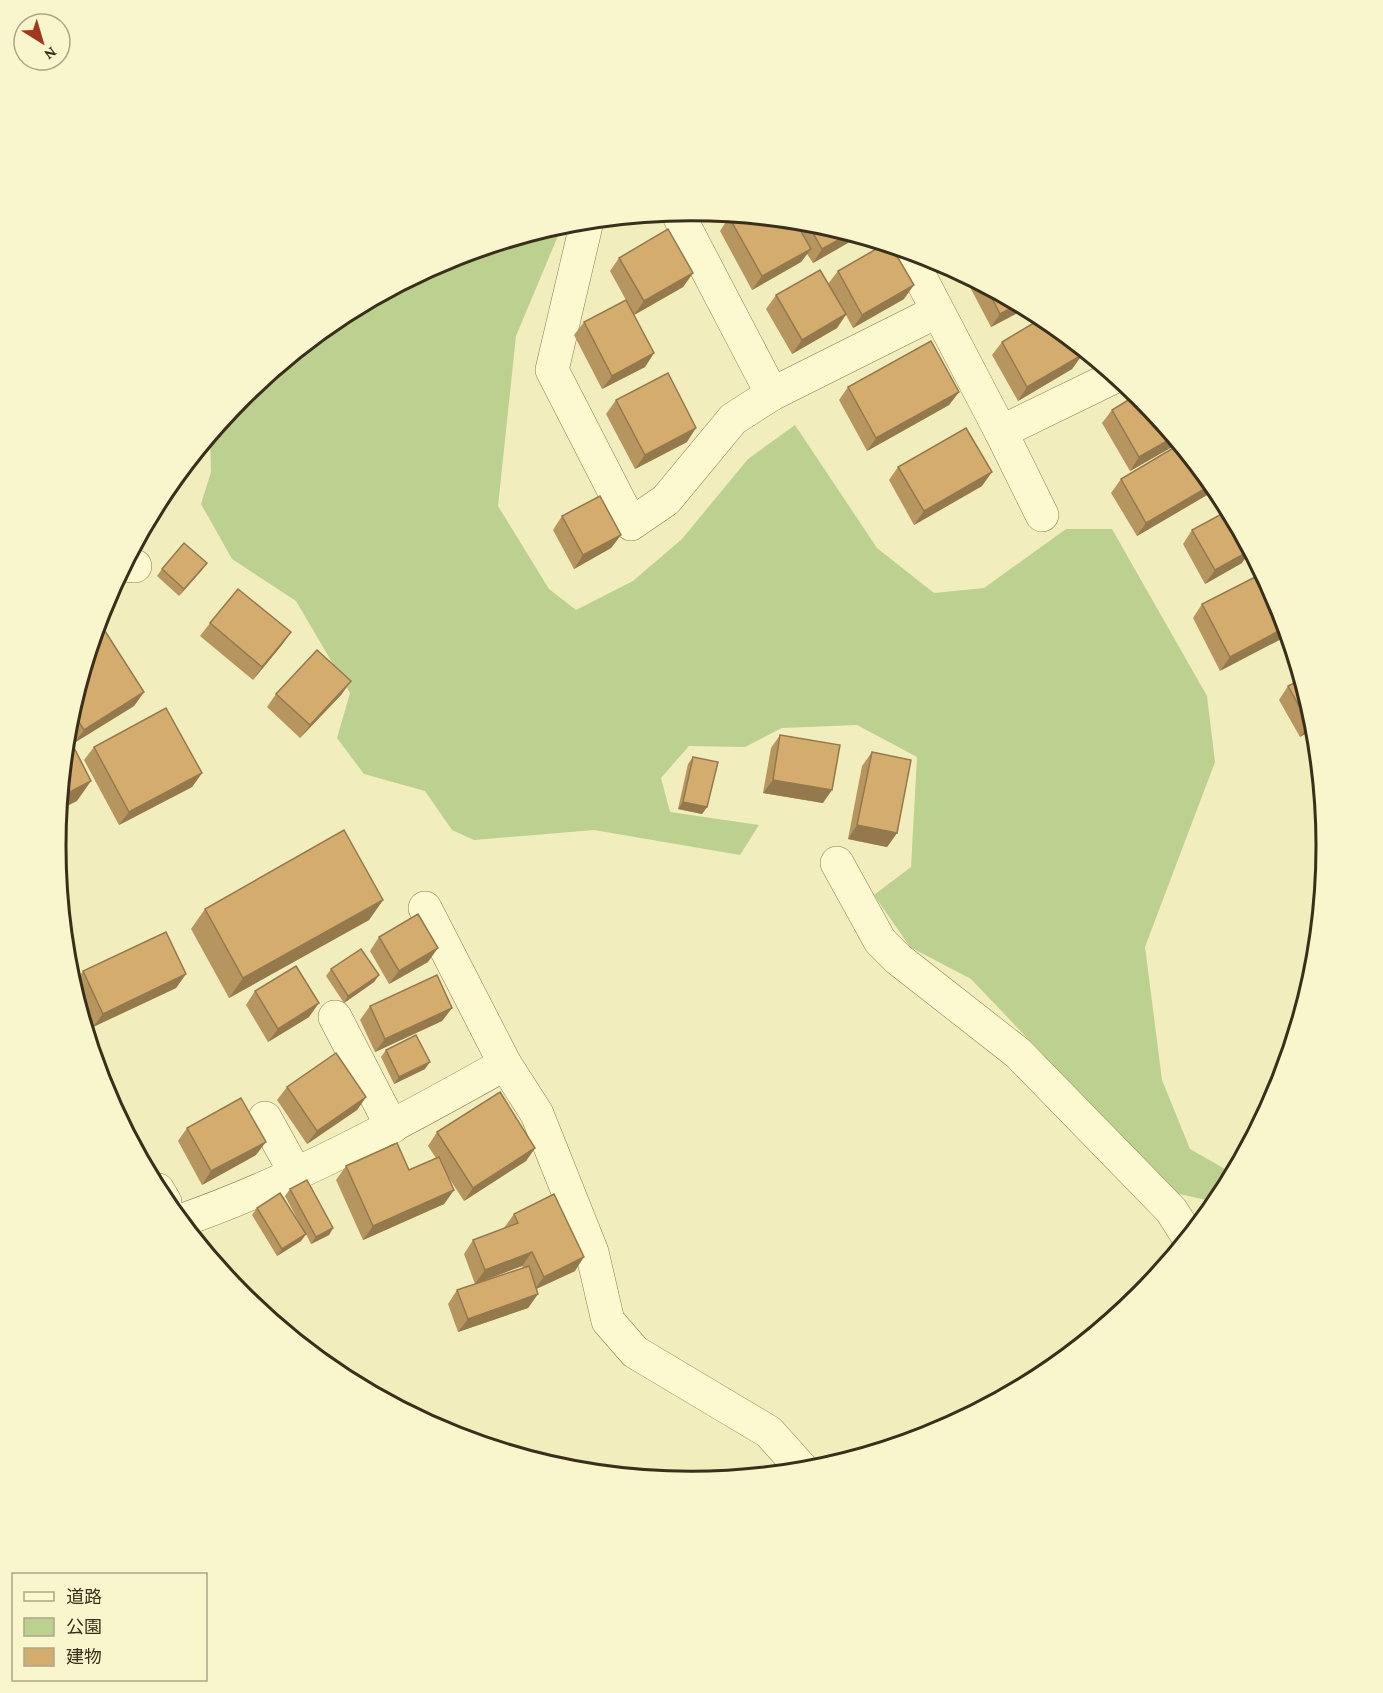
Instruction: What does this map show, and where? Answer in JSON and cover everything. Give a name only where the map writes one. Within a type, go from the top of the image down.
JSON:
[{"type":"street","points":[[682,221],[772,394]]},
{"type":"street","points":[[585,230],[552,370],[631,524],[666,500],[733,419],[772,394],[936,312]]},
{"type":"street","points":[[911,261],[1042,515]]},
{"type":"street","points":[[1001,432],[1108,380]]},
{"type":"street","points":[[837,863],[880,940],[898,959],[1018,1053],[1171,1210],[1185,1231]]},
{"type":"street","points":[[425,908],[505,1065],[537,1114],[592,1252],[608,1321],[635,1352],[769,1432],[796,1463]]},
{"type":"street","points":[[335,1017],[392,1127]]},
{"type":"street","points":[[189,1218],[218,1208],[296,1174],[392,1127],[505,1065]]},
{"type":"street","points":[[265,1118],[296,1174]]},
{"type":"green space","points":[[558,235],[516,336],[498,506],[549,589],[576,610],[633,581],[682,539],[748,459],[795,425],[877,548],[934,593],[984,588],[1066,529],[1112,529],[1207,696],[1215,762],[1145,947],[1162,1080],[1190,1149],[1225,1169],[1212,1194],[1207,1200],[1175,1193],[971,979],[910,947],[874,895],[911,867],[917,757],[857,725],[782,728],[745,747],[689,746],[661,778],[670,812],[759,825],[740,855],[594,830],[474,840],[452,830],[425,791],[364,774],[337,738],[350,693],[296,601],[232,559],[201,504],[211,472],[210,447],[221,434],[279,376],[344,326],[415,286],[452,269],[490,254]]},
{"type":"building","points":[[732,222],[801,231],[811,249],[762,276]]},
{"type":"building","points":[[668,229],[693,273],[644,301],[619,258]]},
{"type":"building","points":[[813,233],[840,239],[822,249]]},
{"type":"building","points":[[876,249],[897,255],[914,285],[862,315],[838,271]]},
{"type":"building","points":[[820,270],[846,314],[802,340],[776,295]]},
{"type":"building","points":[[992,299],[1010,309],[1000,314]]},
{"type":"building","points":[[626,300],[654,353],[612,376],[584,322]]},
{"type":"building","points":[[1034,323],[1080,356],[1027,387],[1002,342]]},
{"type":"building","points":[[931,341],[959,392],[876,438],[848,387]]},
{"type":"building","points":[[668,373],[696,428],[645,455],[616,400]]},
{"type":"building","points":[[1129,399],[1167,441],[1139,457],[1112,410]]},
{"type":"building","points":[[966,428],[992,472],[924,511],[898,467]]},
{"type":"building","points":[[1173,448],[1205,489],[1146,523],[1121,479]]},
{"type":"building","points":[[600,496],[621,535],[583,555],[562,516]]},
{"type":"building","points":[[1221,514],[1244,554],[1215,570],[1192,530]]},
{"type":"building","points":[[184,543],[207,563],[184,589],[162,569]]},
{"type":"building","points":[[1255,577],[1278,631],[1230,657],[1202,604]]},
{"type":"building","points":[[238,589],[291,632],[262,667],[210,623]]},
{"type":"building","points":[[105,631],[144,692],[84,730],[79,722],[87,685]]},
{"type":"building","points":[[317,650],[351,681],[310,725],[276,694]]},
{"type":"building","points":[[1295,682],[1302,712],[1288,686]]},
{"type":"building","points":[[166,708],[202,773],[129,812],[94,747]]},
{"type":"building","points":[[780,735],[840,745],[832,790],[773,780]]},
{"type":"building","points":[[74,748],[91,781],[68,793]]},
{"type":"building","points":[[872,752],[911,760],[897,833],[857,825]]},
{"type":"building","points":[[693,757],[718,762],[707,807],[683,802]]},
{"type":"building","points":[[344,830],[383,900],[243,978],[205,909]]},
{"type":"building","points":[[418,914],[438,948],[399,971],[379,937]]},
{"type":"building","points":[[166,932],[186,974],[103,1014],[83,971]]},
{"type":"building","points":[[361,949],[379,975],[348,996],[331,969]]},
{"type":"building","points":[[296,966],[319,1003],[278,1029],[255,991]]},
{"type":"building","points":[[437,975],[452,1008],[385,1039],[370,1006]]},
{"type":"building","points":[[416,1035],[430,1062],[399,1077],[386,1050]]},
{"type":"building","points":[[336,1053],[366,1097],[317,1131],[287,1087]]},
{"type":"building","points":[[500,1092],[535,1148],[473,1188],[437,1132]]},
{"type":"building","points":[[241,1098],[266,1142],[211,1171],[187,1128]]},
{"type":"building","points":[[397,1143],[409,1170],[439,1157],[454,1190],[373,1226],[346,1166]]},
{"type":"building","points":[[307,1180],[333,1228],[316,1237],[290,1189]]},
{"type":"building","points":[[280,1193],[306,1234],[282,1249],[257,1208]]},
{"type":"building","points":[[554,1194],[584,1257],[544,1277],[532,1252],[485,1270],[473,1240],[518,1223],[514,1214]]},
{"type":"building","points":[[529,1266],[538,1294],[468,1319],[457,1290]]}]
